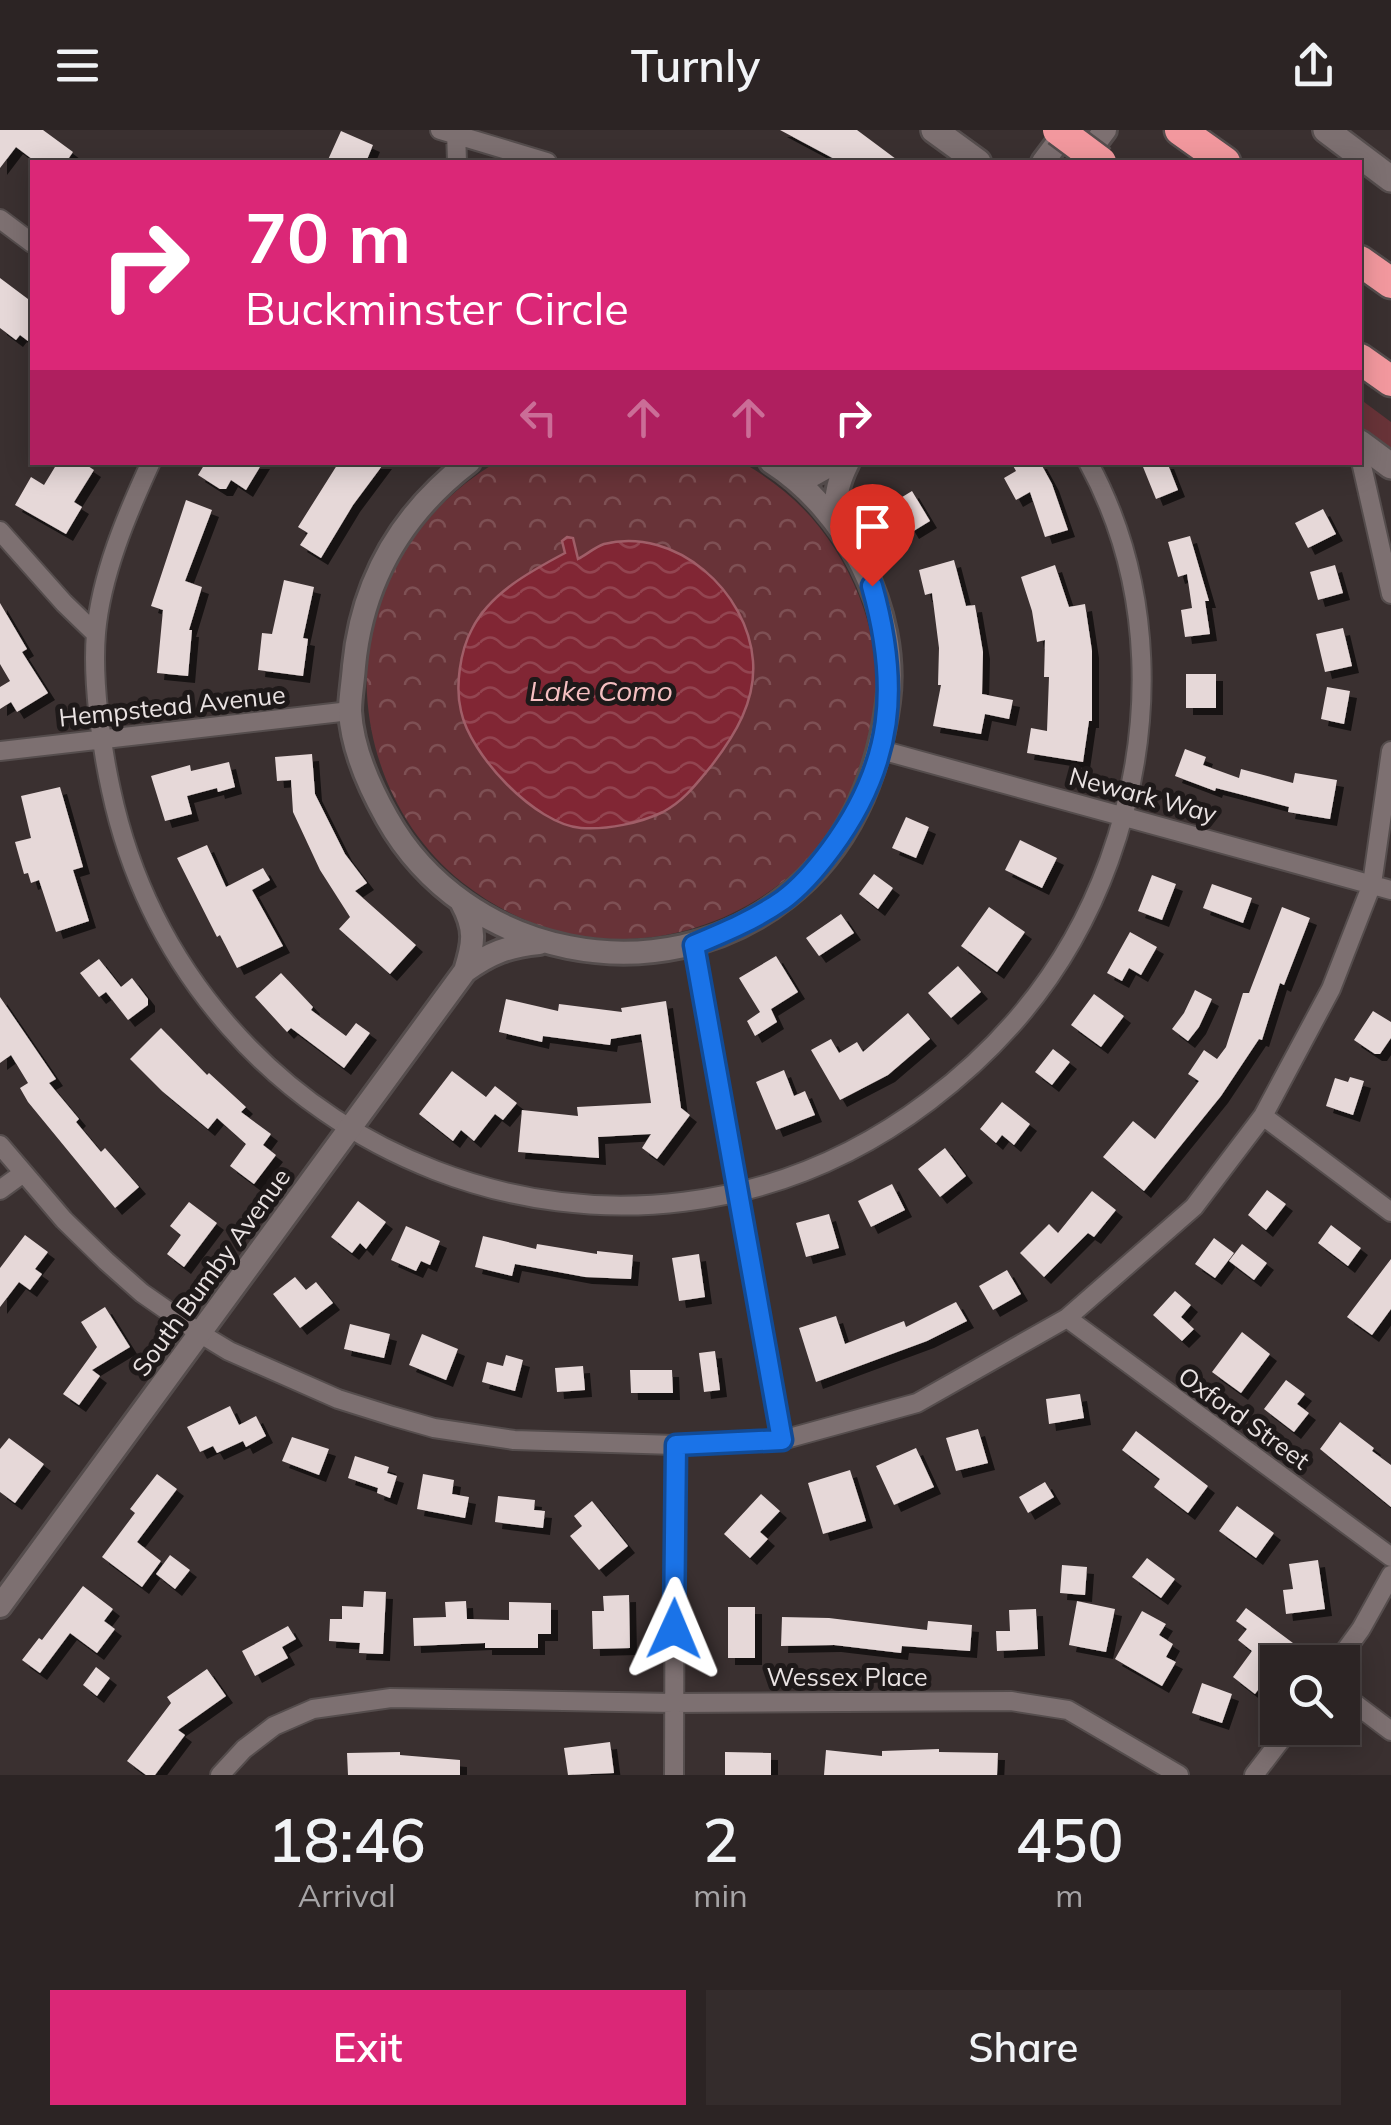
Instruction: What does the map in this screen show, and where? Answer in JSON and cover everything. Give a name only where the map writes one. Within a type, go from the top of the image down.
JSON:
[{"type":"highway","points":[[1058,130],[1097,160]]},
{"type":"highway","points":[[1182,131],[1221,160]]},
{"type":"highway","points":[[1362,262],[1391,283]]},
{"type":"highway","points":[[1362,360],[1391,382]]},
{"type":"main road","points":[[934,130],[975,160]]},
{"type":"main road","points":[[1326,130],[1391,179]]},
{"type":"main road","points":[[1362,444],[1391,466]]},
{"type":"street","points":[[1044,160],[1067,130]]},
{"type":"street","points":[[1082,160],[1105,130]]},
{"type":"street","points":[[457,160],[451,132],[541,160]]},
{"type":"street","points":[[0,219],[30,241]]},
{"type":"street","points":[[150,465],[132,503],[104,590],[96,634],[101,740],[129,861],[141,892],[187,974],[245,1046],[293,1091],[349,1130],[439,1173],[489,1188],[559,1201],[626,1205],[738,1192],[788,1179],[834,1161],[902,1122],[959,1079],[1008,1033],[1071,948],[1098,892],[1126,815],[1137,764],[1143,706],[1142,647],[1122,540],[1089,465]]},
{"type":"street","points":[[465,465],[421,504],[398,533],[378,571],[357,635],[350,711],[376,799],[398,837],[462,903],[539,942],[617,953],[694,945],[752,919],[786,898],[813,872],[853,820],[881,750],[889,696],[886,637],[872,586],[837,516],[837,486],[847,465]]},
{"type":"street","points":[[777,466],[811,476],[831,465]]},
{"type":"street","points":[[1362,465],[1391,594]]},
{"type":"street","points":[[777,466],[807,490],[844,535]]},
{"type":"street","points":[[0,531],[96,634]]},
{"type":"street","name":"Hempstead Avenue","points":[[0,751],[350,711]]},
{"type":"street","name":"Newark Way","points":[[881,750],[1391,890]]},
{"type":"street","points":[[0,1145],[22,1174],[106,1261],[142,1293],[200,1334],[229,1351],[338,1399],[434,1428],[514,1440],[676,1445],[782,1440],[917,1403],[1067,1318],[1194,1206],[1263,1116],[1331,988],[1372,884],[1391,750]]},
{"type":"street","name":"South Bumby Avenue","points":[[462,903],[475,937],[465,971]]},
{"type":"street","name":"South Bumby Avenue","points":[[0,1606],[465,971],[488,954],[508,946],[539,942]]},
{"type":"street","points":[[694,945],[782,1440]]},
{"type":"street","points":[[1263,1116],[1391,1212]]},
{"type":"street","points":[[0,1190],[22,1174]]},
{"type":"street","name":"Oxford Street","points":[[1067,1318],[1391,1557]]},
{"type":"street","points":[[674,1775],[676,1445]]},
{"type":"street","points":[[1349,1645],[1391,1576]]},
{"type":"street","points":[[1361,1629],[1391,1600]]},
{"type":"street","name":"Wessex Place","points":[[220,1775],[244,1749],[274,1726],[313,1709],[391,1698],[673,1703],[1011,1701],[1068,1710],[1179,1775]]},
{"type":"street","points":[[1360,1707],[1391,1730]]},
{"type":"street","points":[[1254,1775],[1277,1745]]},
{"type":"green space","points":[[1362,400],[1391,422],[1391,453],[1362,431]]},
{"type":"green space","points":[[493,465],[746,465],[798,503],[826,536],[859,596],[878,684],[866,765],[829,835],[772,890],[702,926],[623,939],[542,926],[463,883],[424,844],[395,799],[376,748],[367,694],[373,624],[384,591],[399,560],[442,505]],"holes":[[[573,539],[577,559],[586,555],[682,556],[710,574],[749,698],[725,748],[531,571],[566,553]]]},
{"type":"water","name":"Lake Como","points":[[573,538],[578,559],[604,544],[631,541],[657,545],[681,555],[723,589],[748,635],[753,661],[751,690],[729,742],[677,803],[654,816],[623,825],[581,828],[563,824],[525,801],[477,747],[461,711],[458,691],[462,658],[480,616],[512,584],[565,553],[562,541]]},
{"type":"building","points":[[0,130],[43,130],[73,152],[67,160],[33,160],[16,147],[0,168]]},
{"type":"building","points":[[780,130],[857,130],[897,160],[836,160]]},
{"type":"building","points":[[341,131],[373,145],[367,160],[328,160]]},
{"type":"building","points":[[0,278],[30,300],[30,342],[20,335],[16,340],[0,328]]},
{"type":"building","points":[[56,465],[86,465],[94,470],[74,502],[82,507],[66,534],[15,505],[31,477],[44,485]]},
{"type":"building","points":[[204,465],[261,465],[246,490],[231,480],[226,489],[220,489],[198,475]]},
{"type":"building","points":[[337,465],[383,465],[321,558],[300,545],[308,533],[298,527]]},
{"type":"building","points":[[1013,465],[1042,465],[1068,530],[1045,537],[1030,492],[1016,500],[1004,478],[1016,471]]},
{"type":"building","points":[[1142,465],[1168,465],[1178,490],[1156,499]]},
{"type":"building","points":[[912,491],[930,521],[912,532],[894,502]]},
{"type":"building","points":[[186,500],[212,510],[185,581],[202,587],[189,630],[188,676],[157,673],[163,610],[151,606]]},
{"type":"building","points":[[1323,509],[1336,534],[1308,548],[1295,523]]},
{"type":"building","points":[[1190,536],[1209,601],[1205,601],[1210,634],[1185,637],[1181,610],[1192,608],[1187,574],[1178,577],[1168,542]]},
{"type":"building","points":[[954,560],[966,606],[975,605],[983,652],[982,694],[1013,700],[1009,719],[985,714],[981,734],[933,726],[941,685],[939,648],[932,593],[925,595],[919,570]]},
{"type":"building","points":[[1055,565],[1069,607],[1085,604],[1092,651],[1092,721],[1083,762],[1027,753],[1031,728],[1047,731],[1049,677],[1044,677],[1045,640],[1037,642],[1021,577]]},
{"type":"building","points":[[1335,565],[1343,593],[1318,600],[1310,572]]},
{"type":"building","points":[[284,580],[314,587],[303,638],[308,639],[303,676],[258,670],[262,633],[272,634]]},
{"type":"building","points":[[0,603],[27,649],[22,652],[48,693],[17,712],[11,702],[0,709],[0,687],[10,681],[0,664]]},
{"type":"building","points":[[1343,628],[1352,666],[1325,672],[1316,634]]},
{"type":"building","points":[[1186,674],[1216,674],[1216,708],[1186,708]]},
{"type":"building","points":[[1327,687],[1350,691],[1344,724],[1321,719]]},
{"type":"building","points":[[1185,749],[1206,757],[1203,765],[1239,778],[1241,769],[1293,783],[1295,773],[1337,780],[1330,819],[1288,812],[1289,807],[1216,788],[1215,791],[1175,776]]},
{"type":"building","points":[[312,754],[315,794],[345,854],[367,883],[355,891],[416,945],[390,974],[339,929],[350,917],[320,870],[293,812],[291,780],[277,781],[275,757]]},
{"type":"building","points":[[229,762],[235,787],[187,796],[192,814],[165,821],[151,776],[190,765],[191,771]]},
{"type":"building","points":[[60,787],[83,867],[73,870],[89,921],[56,932],[39,880],[31,883],[28,873],[24,874],[15,842],[31,838],[21,796]]},
{"type":"building","points":[[906,817],[929,827],[916,858],[892,848]]},
{"type":"building","points":[[1020,840],[1057,858],[1042,888],[1005,870]]},
{"type":"building","points":[[207,845],[226,887],[263,868],[270,880],[252,890],[283,946],[237,968],[177,858]]},
{"type":"building","points":[[874,874],[893,888],[878,909],[859,894]]},
{"type":"building","points":[[1152,875],[1176,884],[1162,920],[1138,911]]},
{"type":"building","points":[[1212,884],[1252,898],[1243,923],[1203,908]]},
{"type":"building","points":[[989,907],[1025,932],[997,972],[961,946]]},
{"type":"building","points":[[1282,907],[1310,918],[1284,985],[1280,983],[1262,1040],[1144,1191],[1103,1157],[1133,1121],[1155,1139],[1199,1081],[1188,1074],[1204,1050],[1217,1059],[1226,1047],[1243,993],[1249,993]]},
{"type":"building","points":[[841,914],[854,933],[819,956],[806,938]]},
{"type":"building","points":[[1130,932],[1157,947],[1141,975],[1129,968],[1122,981],[1107,973]]},
{"type":"building","points":[[776,956],[798,992],[771,1009],[777,1022],[755,1036],[747,1021],[760,1012],[739,978]]},
{"type":"building","points":[[99,959],[121,987],[132,978],[148,999],[148,1005],[128,1020],[106,992],[99,997],[80,973]]},
{"type":"building","points":[[958,966],[981,992],[951,1018],[928,993]]},
{"type":"building","points":[[281,973],[313,1007],[311,1010],[346,1036],[356,1023],[370,1033],[344,1068],[291,1028],[287,1032],[255,997]]},
{"type":"building","points":[[1195,990],[1212,999],[1188,1041],[1172,1029]]},
{"type":"building","points":[[1094,994],[1124,1016],[1101,1047],[1071,1025]]},
{"type":"building","points":[[0,997],[56,1079],[49,1083],[79,1119],[76,1122],[139,1187],[115,1208],[28,1102],[20,1088],[28,1083],[11,1055],[0,1063]]},
{"type":"building","points":[[506,999],[558,1011],[559,1004],[622,1012],[621,1008],[666,1001],[681,1108],[690,1115],[657,1159],[642,1148],[651,1134],[598,1137],[599,1158],[518,1152],[522,1110],[578,1116],[577,1107],[651,1103],[641,1034],[611,1039],[610,1045],[543,1036],[542,1042],[499,1032]]},
{"type":"building","points":[[1373,1011],[1391,1022],[1391,1038],[1380,1054],[1354,1040]]},
{"type":"building","points":[[908,1013],[930,1039],[888,1075],[840,1100],[811,1050],[831,1039],[839,1053],[857,1042],[863,1052]]},
{"type":"building","points":[[161,1028],[207,1075],[246,1107],[241,1112],[271,1134],[263,1145],[276,1155],[254,1184],[230,1166],[246,1144],[217,1118],[208,1129],[130,1059]]},
{"type":"building","points":[[1053,1049],[1070,1062],[1052,1085],[1035,1072]]},
{"type":"building","points":[[784,1070],[794,1096],[805,1091],[815,1115],[776,1130],[756,1082]]},
{"type":"building","points":[[452,1071],[486,1097],[495,1086],[517,1103],[503,1120],[495,1114],[474,1141],[461,1130],[453,1141],[419,1114]]},
{"type":"building","points":[[1350,1077],[1364,1081],[1353,1115],[1326,1106],[1335,1078],[1348,1082]]},
{"type":"building","points":[[1002,1102],[1030,1124],[1014,1145],[1002,1135],[996,1143],[980,1129]]},
{"type":"building","points":[[945,1148],[966,1176],[940,1197],[918,1169]]},
{"type":"building","points":[[892,1184],[905,1210],[871,1227],[858,1201]]},
{"type":"building","points":[[1267,1190],[1286,1204],[1266,1230],[1248,1215]]},
{"type":"building","points":[[1092,1191],[1116,1210],[1094,1237],[1088,1233],[1044,1277],[1020,1253],[1049,1224],[1058,1233]]},
{"type":"building","points":[[358,1201],[386,1222],[366,1249],[360,1243],[352,1253],[331,1237]]},
{"type":"building","points":[[189,1202],[217,1223],[184,1267],[167,1254],[181,1235],[170,1226]]},
{"type":"building","points":[[829,1214],[839,1248],[806,1257],[796,1223]]},
{"type":"building","points":[[1331,1225],[1361,1248],[1348,1266],[1318,1243]]},
{"type":"building","points":[[406,1226],[440,1241],[430,1265],[421,1261],[416,1271],[391,1260]]},
{"type":"building","points":[[25,1235],[48,1252],[35,1269],[42,1274],[30,1290],[19,1282],[0,1307],[0,1268]]},
{"type":"building","points":[[483,1236],[536,1249],[537,1244],[597,1254],[633,1255],[631,1279],[585,1277],[515,1264],[512,1276],[475,1267]]},
{"type":"building","points":[[1214,1238],[1234,1253],[1215,1278],[1195,1264]]},
{"type":"building","points":[[1242,1244],[1267,1263],[1254,1280],[1229,1261]]},
{"type":"building","points":[[699,1254],[705,1297],[679,1301],[672,1258]]},
{"type":"building","points":[[1391,1259],[1391,1309],[1372,1335],[1347,1317]]},
{"type":"building","points":[[1007,1270],[1021,1294],[993,1310],[979,1286]]},
{"type":"building","points":[[295,1277],[306,1290],[316,1282],[333,1303],[300,1328],[273,1294]]},
{"type":"building","points":[[1175,1291],[1191,1305],[1181,1317],[1194,1329],[1182,1341],[1153,1315]]},
{"type":"building","points":[[956,1302],[967,1321],[927,1341],[816,1382],[799,1328],[836,1316],[845,1344],[904,1321],[906,1327]]},
{"type":"building","points":[[105,1307],[130,1347],[92,1370],[100,1376],[79,1405],[63,1394],[97,1347],[81,1322]]},
{"type":"building","points":[[350,1324],[390,1334],[384,1358],[344,1349]]},
{"type":"building","points":[[1242,1332],[1270,1354],[1241,1393],[1212,1372]]},
{"type":"building","points":[[422,1334],[458,1349],[446,1380],[409,1365]]},
{"type":"building","points":[[715,1351],[720,1390],[704,1392],[699,1353]]},
{"type":"building","points":[[506,1355],[523,1360],[515,1391],[482,1382],[487,1362],[503,1366]]},
{"type":"building","points":[[583,1366],[585,1390],[557,1392],[555,1368]]},
{"type":"building","points":[[630,1370],[672,1370],[673,1393],[631,1393]]},
{"type":"building","points":[[1286,1380],[1305,1394],[1297,1404],[1309,1413],[1294,1432],[1264,1409]]},
{"type":"building","points":[[1080,1394],[1084,1418],[1049,1424],[1046,1399]]},
{"type":"building","points":[[230,1406],[239,1425],[256,1416],[266,1436],[246,1447],[243,1441],[217,1453],[213,1446],[200,1452],[187,1427]]},
{"type":"building","points":[[1340,1422],[1391,1465],[1391,1507],[1320,1449]]},
{"type":"building","points":[[978,1429],[988,1463],[956,1471],[946,1438]]},
{"type":"building","points":[[1136,1431],[1208,1486],[1188,1513],[1154,1487],[1160,1479],[1122,1450]]},
{"type":"building","points":[[292,1437],[329,1449],[319,1475],[282,1461]]},
{"type":"building","points":[[9,1438],[44,1464],[15,1503],[0,1492],[0,1449]]},
{"type":"building","points":[[916,1448],[934,1487],[894,1505],[876,1466]]},
{"type":"building","points":[[355,1456],[389,1467],[387,1473],[397,1476],[390,1498],[377,1493],[378,1488],[348,1478]]},
{"type":"building","points":[[850,1470],[866,1521],[823,1534],[808,1483]]},
{"type":"building","points":[[157,1474],[177,1489],[137,1542],[161,1561],[142,1587],[102,1557],[135,1513],[130,1509]]},
{"type":"building","points":[[423,1474],[454,1480],[452,1494],[469,1497],[465,1518],[417,1509]]},
{"type":"building","points":[[1045,1482],[1054,1497],[1028,1513],[1019,1497]]},
{"type":"building","points":[[761,1494],[780,1511],[760,1532],[768,1539],[750,1558],[724,1534]]},
{"type":"building","points":[[498,1496],[535,1500],[534,1510],[545,1511],[543,1528],[495,1522]]},
{"type":"building","points":[[592,1501],[628,1546],[599,1570],[570,1536],[582,1526],[574,1516]]},
{"type":"building","points":[[1237,1506],[1274,1533],[1256,1558],[1219,1531]]},
{"type":"building","points":[[170,1555],[190,1570],[175,1589],[156,1574]]},
{"type":"building","points":[[1147,1558],[1175,1579],[1161,1598],[1132,1577]]},
{"type":"building","points":[[1318,1560],[1325,1609],[1286,1614],[1283,1590],[1293,1589],[1289,1564]]},
{"type":"building","points":[[1062,1565],[1087,1567],[1085,1595],[1060,1593]]},
{"type":"building","points":[[83,1586],[113,1609],[104,1621],[115,1629],[97,1653],[70,1633],[40,1673],[22,1660]]},
{"type":"building","points":[[364,1591],[386,1592],[383,1654],[359,1653],[360,1643],[329,1641],[330,1619],[342,1619],[342,1606],[363,1607]]},
{"type":"building","points":[[629,1595],[630,1648],[593,1649],[592,1611],[604,1611],[603,1596]]},
{"type":"building","points":[[466,1601],[467,1619],[509,1620],[509,1602],[551,1603],[551,1634],[538,1634],[538,1648],[485,1648],[485,1643],[414,1646],[413,1618],[446,1617],[445,1602]]},
{"type":"building","points":[[1077,1601],[1115,1609],[1106,1652],[1069,1645]]},
{"type":"building","points":[[728,1607],[755,1607],[755,1658],[728,1658]]},
{"type":"building","points":[[1246,1608],[1293,1643],[1260,1645],[1260,1687],[1255,1694],[1233,1677],[1252,1651],[1238,1640],[1247,1629],[1236,1621]]},
{"type":"building","points":[[1036,1609],[1038,1649],[997,1651],[996,1631],[1010,1631],[1009,1610]]},
{"type":"building","points":[[1142,1611],[1166,1624],[1159,1635],[1173,1644],[1166,1657],[1176,1662],[1162,1686],[1115,1659]]},
{"type":"building","points":[[782,1617],[829,1618],[927,1630],[928,1621],[972,1625],[970,1651],[902,1646],[901,1653],[834,1645],[781,1646]]},
{"type":"building","points":[[288,1626],[296,1639],[282,1647],[288,1658],[255,1676],[242,1651]]},
{"type":"building","points":[[96,1667],[110,1678],[97,1696],[83,1685]]},
{"type":"building","points":[[207,1669],[226,1696],[178,1730],[185,1735],[155,1775],[146,1775],[127,1761],[171,1703],[167,1697]]},
{"type":"building","points":[[1202,1683],[1232,1694],[1222,1723],[1192,1713]]},
{"type":"building","points":[[610,1742],[614,1773],[568,1775],[564,1748]]},
{"type":"building","points":[[826,1750],[882,1756],[882,1751],[998,1753],[997,1775],[824,1775]]},
{"type":"building","points":[[400,1752],[460,1760],[460,1775],[348,1775],[347,1753]]},
{"type":"building","points":[[725,1752],[771,1753],[771,1775],[725,1775]]},
{"type":"route","points":[[674,1629],[676,1445],[782,1440],[694,945],[752,919],[786,898],[813,872],[853,820],[881,750],[889,696],[886,637],[872,586]]}]
